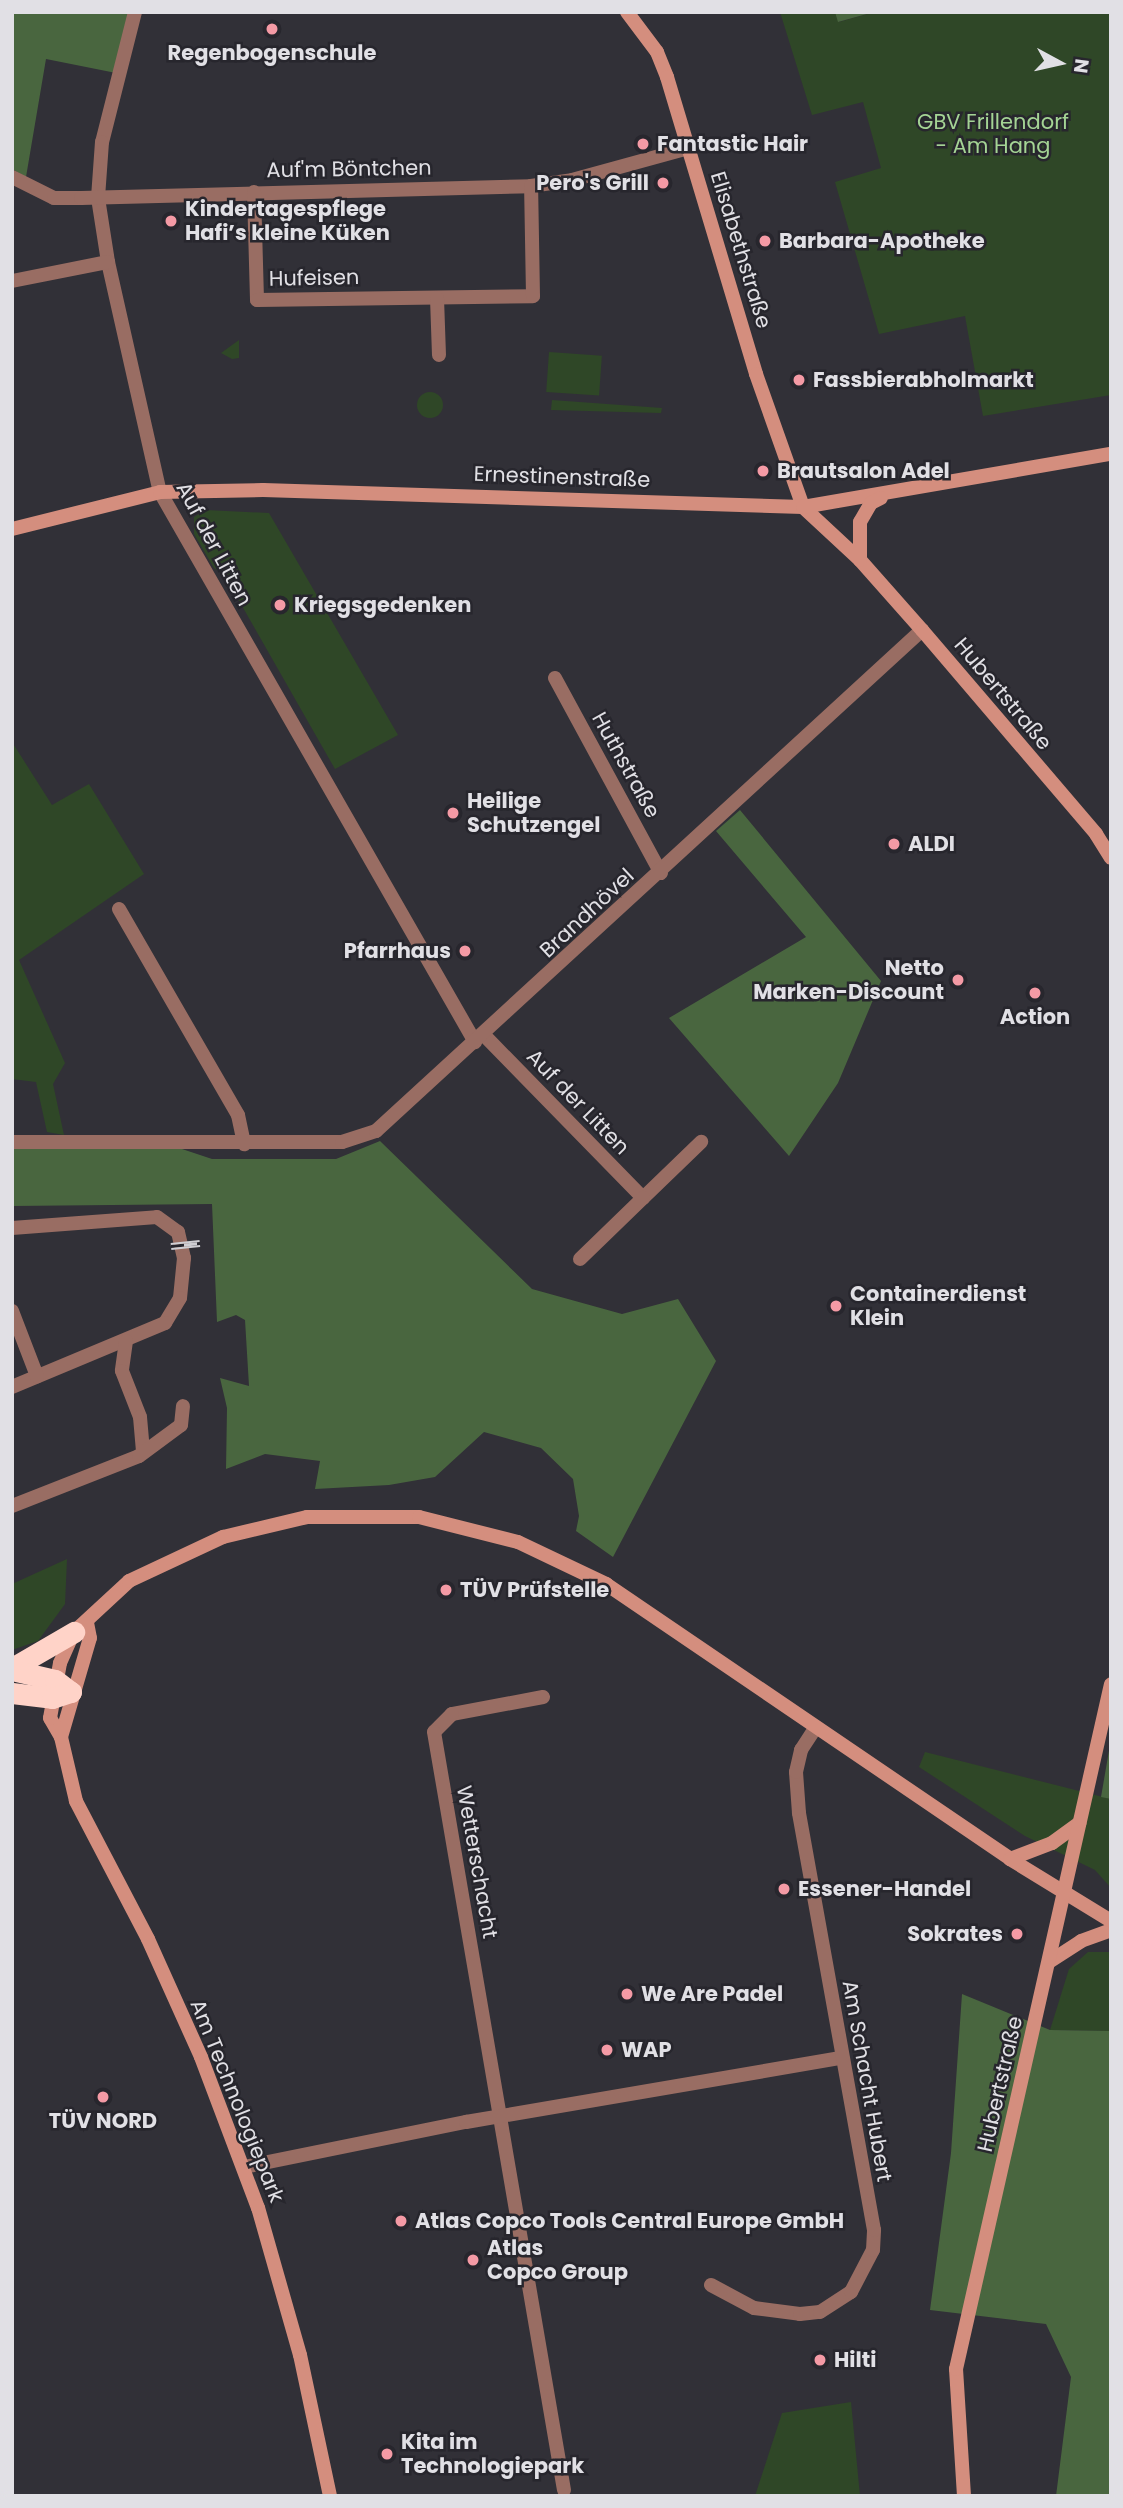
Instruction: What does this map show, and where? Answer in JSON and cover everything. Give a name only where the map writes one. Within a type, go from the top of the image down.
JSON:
[{"type":"highway","points":[[12,1669],[81,1627]]},
{"type":"highway","points":[[12,1669],[60,1690]]},
{"type":"highway","points":[[12,1693],[60,1690]]},
{"type":"street","name":"Auf der Litten","points":[[135,12],[102,142],[98,198],[108,262],[160,492],[479,1038],[643,1198]]},
{"type":"street","name":"Elisabethstraße","points":[[627,12],[657,52],[764,397],[803,507]]},
{"type":"street","name":"Auf'm Böntchen","points":[[12,177],[54,198],[531,187],[572,180],[688,148]]},
{"type":"street","name":"Hufeisen","points":[[254,192],[257,300],[436,298],[533,296],[531,187]]},
{"type":"street","points":[[12,281],[108,262]]},
{"type":"street","points":[[436,298],[439,355]]},
{"type":"street","name":"Ernestinenstraße","points":[[12,529],[160,492],[263,490],[803,507],[1111,454]]},
{"type":"street","points":[[860,560],[858,530],[862,516],[871,503],[887,494]]},
{"type":"street","name":"Hubertstraße","points":[[803,507],[860,560],[922,630],[1096,834],[1111,858]]},
{"type":"street","name":"Brandhövel","points":[[12,1142],[244,1144],[360,1139],[376,1131],[661,873],[922,630]]},
{"type":"street","name":"Huthstraße","points":[[555,678],[661,873]]},
{"type":"street","points":[[119,909],[238,1115],[244,1144]]},
{"type":"street","points":[[580,1259],[701,1142]]},
{"type":"street","points":[[12,1228],[147,1216],[174,1226],[184,1258],[177,1306],[155,1331],[126,1341],[93,1358],[12,1387]]},
{"type":"street","points":[[12,1311],[37,1376]]},
{"type":"street","points":[[126,1341],[122,1371],[124,1386],[140,1417],[143,1452]]},
{"type":"street","points":[[12,1506],[143,1452],[181,1425],[183,1406]]},
{"type":"street","points":[[140,1417],[170,1431]]},
{"type":"street","name":"Am Technologiepark","points":[[330,2496],[300,2355],[244,2167],[148,1939],[76,1801],[61,1737],[67,1726],[60,1690],[81,1627],[109,1597],[159,1563],[263,1525],[307,1517],[419,1517],[494,1534],[539,1551],[606,1584],[816,1727]]},
{"type":"street","name":"Hubertstraße","points":[[964,2496],[956,2369],[1111,1684]]},
{"type":"street","name":"Wetterschacht","points":[[500,2116],[433,1732],[452,1714],[543,1697]]},
{"type":"street","points":[[816,1727],[1010,1859],[1111,1921]]},
{"type":"street","name":"Am Schacht Hubert","points":[[711,2285],[754,2308],[800,2314],[820,2312],[838,2302],[861,2279],[873,2250],[874,2230],[799,1813],[796,1772],[801,1750],[816,1727]]},
{"type":"street","points":[[1010,1859],[1052,1843],[1080,1823]]},
{"type":"street","points":[[1049,1962],[1082,1941],[1111,1930]]},
{"type":"street","points":[[244,2167],[500,2116],[841,2058]]},
{"type":"street","points":[[500,2116],[564,2490]]},
{"type":"green space","points":[[12,12],[132,12],[116,73],[46,59],[26,177],[12,169]]},
{"type":"green space","name":"GBV Frillendorf - Am Hang","points":[[780,12],[835,12],[839,22],[874,12],[1111,12],[1111,395],[983,416],[965,316],[879,334],[835,182],[881,168],[863,102],[812,115]]},
{"type":"green space","points":[[835,12],[874,12],[838,22]]},
{"type":"green space","points":[[239,340],[239,358],[232,359],[221,353]]},
{"type":"green space","points":[[549,352],[602,356],[599,396],[546,392]]},
{"type":"green space","points":[[430,392],[439,396],[443,405],[439,414],[430,418],[421,414],[417,405],[421,396]]},
{"type":"green space","points":[[552,400],[662,408],[661,413],[551,410]]},
{"type":"green space","points":[[206,510],[269,513],[398,735],[335,769],[225,576],[214,568],[194,534],[194,517]]},
{"type":"green space","points":[[12,742],[52,805],[89,784],[144,874],[19,960],[65,1063],[53,1084],[64,1135],[47,1132],[36,1082],[12,1079]]},
{"type":"green space","points":[[740,810],[881,981],[838,1083],[789,1156],[669,1018],[806,937],[716,831]]},
{"type":"green space","points":[[380,1141],[532,1289],[622,1314],[678,1299],[716,1361],[613,1557],[576,1531],[579,1516],[573,1479],[541,1448],[484,1432],[435,1477],[389,1485],[315,1489],[320,1461],[265,1454],[226,1469],[227,1408],[220,1378],[249,1386],[245,1320],[236,1315],[217,1322],[212,1204],[12,1206],[12,1148],[182,1149],[212,1159],[336,1159]]},
{"type":"green space","points":[[67,1559],[65,1604],[38,1641],[12,1650],[12,1584]]},
{"type":"green space","points":[[1111,1739],[1111,1799],[1101,1797]]},
{"type":"green space","points":[[925,1752],[1111,1799],[1111,1888],[1095,1870],[1025,1836],[919,1767]]},
{"type":"green space","points":[[1088,1952],[1111,1952],[1111,2031],[1050,2030],[1069,1969]]},
{"type":"green space","points":[[962,1994],[1050,2030],[1111,2031],[1111,2496],[1056,2496],[1071,2377],[1046,2324],[930,2310],[951,2153]]},
{"type":"green space","points":[[851,2402],[860,2496],[755,2496],[782,2413]]},
{"type":"railway","points":[[171,1246],[200,1243]]},
{"type":"place","name":"Regenbogenschule","points":[[272,29]]},
{"type":"place","name":"Fantastic Hair","points":[[643,144]]},
{"type":"place","name":"Pero's Grill","points":[[663,183]]},
{"type":"place","name":"Kindertagespflege Hafi’s kleine Küken","points":[[171,221]]},
{"type":"place","name":"Barbara-Apotheke","points":[[765,241]]},
{"type":"place","name":"Fassbierabholmarkt","points":[[799,380]]},
{"type":"place","name":"Brautsalon Adel","points":[[763,471]]},
{"type":"place","name":"Kriegsgedenken","points":[[280,605]]},
{"type":"place","name":"Heilige Schutzengel","points":[[453,813]]},
{"type":"place","name":"ALDI","points":[[894,844]]},
{"type":"place","name":"Pfarrhaus","points":[[465,951]]},
{"type":"place","name":"Netto Marken-Discount","points":[[958,980]]},
{"type":"place","name":"Action","points":[[1035,993]]},
{"type":"place","name":"Containerdienst Klein","points":[[836,1306]]},
{"type":"place","name":"TÜV Prüfstelle","points":[[446,1590]]},
{"type":"place","name":"Essener-Handel","points":[[784,1889]]},
{"type":"place","name":"Sokrates","points":[[1017,1934]]},
{"type":"place","name":"We Are Padel","points":[[627,1994]]},
{"type":"place","name":"WAP","points":[[607,2050]]},
{"type":"place","name":"TÜV NORD","points":[[103,2097]]},
{"type":"place","name":"Atlas Copco Tools Central Europe GmbH","points":[[401,2221]]},
{"type":"place","name":"Atlas Copco Group","points":[[473,2260]]},
{"type":"place","name":"Hilti","points":[[820,2360]]},
{"type":"place","name":"Kita im Technologiepark","points":[[387,2454]]}]
